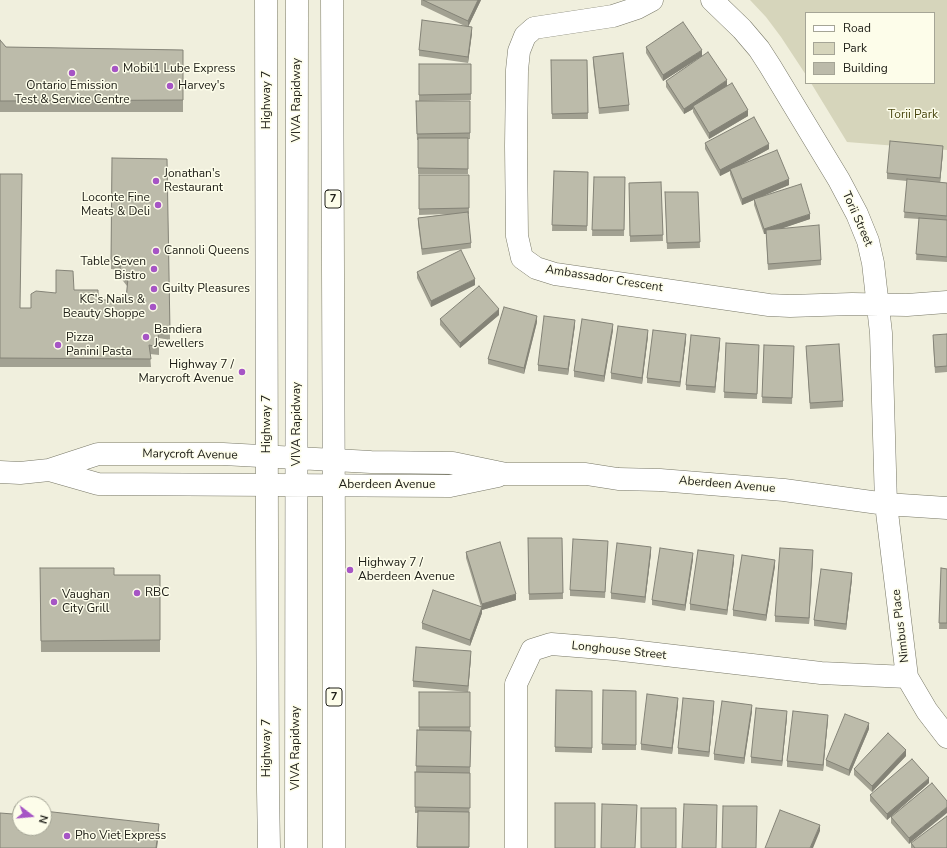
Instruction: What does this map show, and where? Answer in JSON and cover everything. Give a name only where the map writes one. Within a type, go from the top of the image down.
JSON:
[{"type":"street","name":"Highway 7","points":[[266,0],[266,457],[269,848]]},
{"type":"street","name":"VIVA Rapidway","points":[[296,848],[297,0]]},
{"type":"street","name":"7","points":[[332,0],[334,848]]},
{"type":"street","name":"Ambassador Crescent","points":[[652,0],[637,8],[613,16],[534,28],[525,36],[519,51],[516,131],[517,236],[522,258],[536,268],[555,274],[769,304],[790,306],[878,304]]},
{"type":"street","name":"Torii Street","points":[[712,0],[742,29],[758,49],[843,187],[857,214],[868,241],[873,263],[881,333],[886,504]]},
{"type":"street","points":[[878,304],[907,305],[947,302]]},
{"type":"street","name":"Marycroft Avenue","points":[[0,472],[48,470],[98,454],[223,454],[334,460]]},
{"type":"street","name":"Aberdeen Avenue","points":[[334,460],[453,463],[506,474],[586,474],[618,479],[660,480],[784,490],[886,504],[947,508]]},
{"type":"street","name":"Marycroft Avenue","points":[[48,470],[98,484],[267,484]]},
{"type":"street","name":"Aberdeen Avenue","points":[[267,484],[450,486],[506,474]]},
{"type":"street","name":"Nimbus Place","points":[[886,504],[907,677],[927,711],[947,737]]},
{"type":"street","name":"Longhouse Street","points":[[516,848],[516,684],[532,650],[551,644],[614,649],[821,673],[907,677]]},
{"type":"green space","name":"Torii Park","points":[[750,0],[947,0],[947,150],[847,142],[812,84],[935,84],[935,12],[805,12],[805,73],[766,17]]},
{"type":"building","points":[[423,0],[478,0],[468,21]]},
{"type":"building","points":[[422,20],[472,27],[468,57],[419,50]]},
{"type":"building","points":[[683,22],[702,50],[663,75],[646,47]]},
{"type":"building","points":[[0,40],[6,47],[183,50],[183,100],[0,101]]},
{"type":"building","points":[[708,52],[727,80],[684,109],[666,81]]},
{"type":"building","points":[[623,53],[629,105],[599,108],[593,57]]},
{"type":"building","points":[[551,60],[587,60],[588,113],[552,114]]},
{"type":"building","points":[[419,64],[471,64],[471,94],[419,95]]},
{"type":"building","points":[[732,83],[748,110],[709,133],[693,106]]},
{"type":"building","points":[[416,101],[470,101],[470,133],[417,134]]},
{"type":"building","points":[[754,117],[769,144],[720,170],[705,143]]},
{"type":"building","points":[[418,138],[468,138],[468,169],[418,168]]},
{"type":"building","points":[[890,141],[943,146],[940,178],[887,173]]},
{"type":"building","points":[[777,150],[789,179],[742,199],[730,169]]},
{"type":"building","points":[[112,158],[167,159],[170,332],[158,330],[159,347],[149,345],[151,359],[0,358],[0,174],[22,174],[20,308],[31,308],[31,294],[36,291],[56,293],[56,270],[73,271],[74,290],[98,290],[98,300],[126,300],[128,278],[120,268],[121,261],[111,260]]},
{"type":"building","points":[[554,171],[588,172],[587,226],[552,225]]},
{"type":"building","points":[[419,175],[469,175],[469,208],[419,209]]},
{"type":"building","points":[[594,177],[625,177],[624,230],[592,230]]},
{"type":"building","points":[[907,179],[947,183],[947,216],[904,212]]},
{"type":"building","points":[[661,182],[663,235],[630,236],[629,183]]},
{"type":"building","points":[[801,184],[810,214],[764,229],[754,199]]},
{"type":"building","points":[[665,192],[698,192],[700,242],[667,243]]},
{"type":"building","points":[[468,212],[471,243],[422,249],[418,218]]},
{"type":"building","points":[[919,218],[947,220],[947,257],[916,254]]},
{"type":"building","points":[[819,225],[821,260],[768,264],[766,230]]},
{"type":"building","points":[[461,250],[475,279],[431,301],[417,272]]},
{"type":"building","points":[[479,286],[499,309],[460,343],[440,319]]},
{"type":"building","points":[[504,307],[537,316],[524,368],[488,359]]},
{"type":"building","points":[[544,316],[575,320],[568,369],[538,365]]},
{"type":"building","points":[[582,319],[613,324],[604,376],[574,371]]},
{"type":"building","points":[[618,326],[648,330],[642,378],[611,373]]},
{"type":"building","points":[[653,330],[686,334],[680,382],[647,378]]},
{"type":"building","points":[[947,334],[947,366],[935,367],[933,335]]},
{"type":"building","points":[[691,335],[720,338],[715,387],[686,385]]},
{"type":"building","points":[[726,343],[759,345],[757,394],[724,392]]},
{"type":"building","points":[[839,344],[843,401],[810,403],[806,346]]},
{"type":"building","points":[[764,345],[794,346],[792,398],[762,397]]},
{"type":"building","points":[[528,538],[562,538],[563,593],[529,594]]},
{"type":"building","points":[[573,539],[608,541],[605,592],[570,590]]},
{"type":"building","points":[[500,542],[516,594],[482,604],[466,552]]},
{"type":"building","points":[[617,543],[651,547],[645,597],[611,593]]},
{"type":"building","points":[[660,548],[693,553],[685,605],[652,600]]},
{"type":"building","points":[[780,548],[813,550],[809,618],[775,616]]},
{"type":"building","points":[[698,550],[734,555],[727,610],[690,604]]},
{"type":"building","points":[[742,555],[775,560],[766,615],[733,610]]},
{"type":"building","points":[[40,568],[114,568],[114,575],[160,575],[160,640],[41,641]]},
{"type":"building","points":[[941,568],[947,569],[947,623],[939,623]]},
{"type":"building","points":[[821,569],[852,573],[846,624],[814,620]]},
{"type":"building","points":[[433,590],[482,607],[470,640],[422,623]]},
{"type":"building","points":[[416,647],[471,651],[468,686],[413,681]]},
{"type":"building","points":[[556,690],[592,691],[592,748],[555,747]]},
{"type":"building","points":[[603,690],[636,691],[636,745],[602,744]]},
{"type":"building","points":[[419,692],[470,692],[470,727],[419,727]]},
{"type":"building","points":[[647,694],[678,698],[672,748],[641,744]]},
{"type":"building","points":[[683,698],[714,701],[709,752],[678,748]]},
{"type":"building","points":[[722,701],[752,705],[744,758],[714,754]]},
{"type":"building","points":[[756,708],[787,711],[782,761],[751,757]]},
{"type":"building","points":[[793,711],[828,715],[823,765],[787,761]]},
{"type":"building","points":[[845,714],[869,723],[849,770],[826,760]]},
{"type":"building","points":[[417,730],[471,731],[470,767],[416,766]]},
{"type":"building","points":[[888,733],[906,750],[872,786],[854,769]]},
{"type":"building","points":[[912,759],[929,778],[887,814],[870,795]]},
{"type":"building","points":[[415,772],[470,773],[470,808],[415,807]]},
{"type":"building","points":[[932,783],[947,801],[947,807],[909,838],[891,817]]},
{"type":"building","points":[[555,803],[595,803],[595,848],[555,848]]},
{"type":"building","points":[[602,804],[637,805],[635,848],[601,848]]},
{"type":"building","points":[[684,804],[717,805],[716,848],[682,848]]},
{"type":"building","points":[[723,806],[757,806],[756,848],[722,848]]},
{"type":"building","points":[[641,808],[676,808],[676,848],[641,848]]},
{"type":"building","points":[[780,810],[820,825],[810,848],[765,848]]},
{"type":"building","points":[[418,811],[469,812],[469,847],[417,847]]},
{"type":"building","points":[[52,812],[159,824],[156,848],[0,848],[0,813],[12,814],[12,836],[52,836]]},
{"type":"building","points":[[947,816],[947,848],[915,848],[911,843]]},
{"type":"place","name":"Mobil1 Lube Express","points":[[115,69]]},
{"type":"place","name":"Ontario Emission Test & Service Centre","points":[[72,73]]},
{"type":"place","name":"Harvey's","points":[[170,86]]},
{"type":"place","name":"Jonathan's Restaurant","points":[[156,181]]},
{"type":"place","name":"Loconte Fine Meats & Deli","points":[[158,205]]},
{"type":"place","name":"Cannoli Queens","points":[[156,251]]},
{"type":"place","name":"Table Seven Bistro","points":[[154,269]]},
{"type":"place","name":"Guilty Pleasures","points":[[154,289]]},
{"type":"place","name":"KC's Nails & Beauty Shoppe","points":[[153,307]]},
{"type":"place","name":"Bandiera Jewellers","points":[[146,337]]},
{"type":"place","name":"Pizza Panini Pasta","points":[[58,345]]},
{"type":"place","name":"Highway 7 / Marycroft Avenue","points":[[242,372]]},
{"type":"place","name":"Highway 7 / Aberdeen Avenue","points":[[350,570]]},
{"type":"place","name":"RBC","points":[[137,593]]},
{"type":"place","name":"Vaughan City Grill","points":[[54,602]]},
{"type":"place","name":"Pho Viet Express","points":[[67,836]]}]
